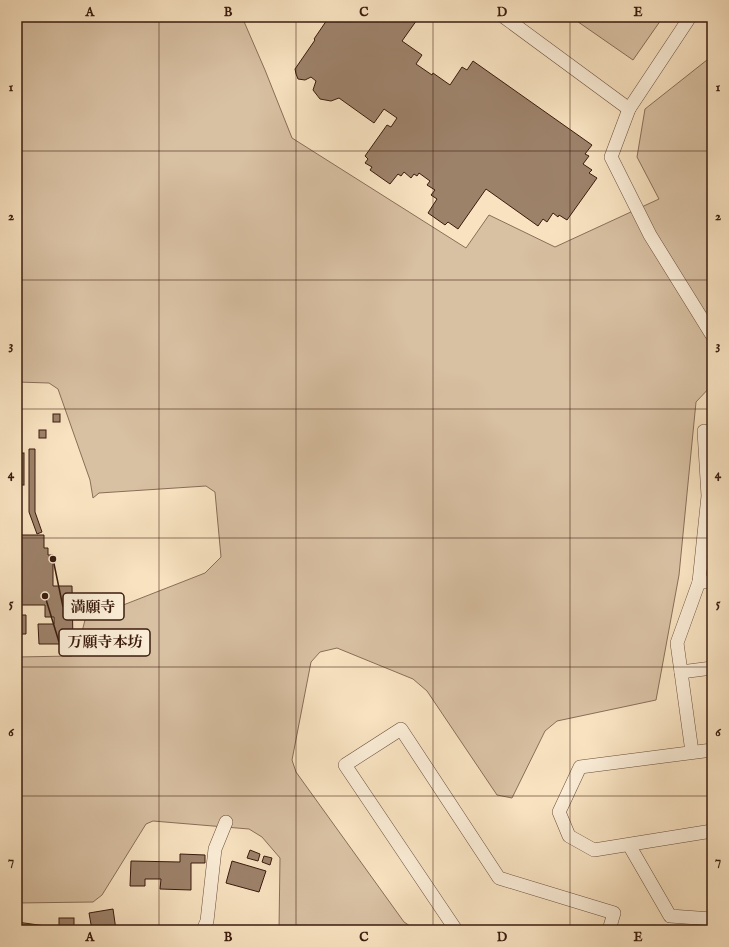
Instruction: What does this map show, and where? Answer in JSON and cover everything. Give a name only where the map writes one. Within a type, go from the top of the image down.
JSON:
[{"type":"street","points":[[504,17],[629,109]]},
{"type":"street","points":[[690,17],[629,109],[611,157],[650,235],[712,335]]},
{"type":"street","points":[[692,752],[677,643],[698,582],[708,496],[704,431],[712,437]]},
{"type":"street","points":[[698,582],[712,582]]},
{"type":"street","points":[[681,672],[712,668]]},
{"type":"street","points":[[456,930],[345,765],[401,729],[499,878],[614,913],[609,930]]},
{"type":"street","points":[[712,750],[580,766],[559,812],[569,836],[594,850],[712,831]]},
{"type":"street","points":[[203,930],[207,921],[215,850],[226,822]]},
{"type":"street","points":[[629,845],[670,916],[712,919]]},
{"type":"shaded area","points":[[17,17],[242,17],[292,138],[466,248],[489,215],[555,247],[659,199],[637,157],[645,109],[712,56],[712,385],[696,402],[679,575],[656,700],[557,721],[545,731],[512,798],[497,795],[427,691],[413,679],[337,648],[320,652],[311,662],[292,760],[296,772],[404,922],[416,930],[279,930],[280,858],[262,837],[249,829],[153,821],[146,824],[102,895],[93,902],[17,903],[17,657],[72,656],[77,651],[85,620],[205,573],[221,557],[215,492],[206,486],[99,493],[93,498],[90,480],[58,389],[49,383],[17,382]]},
{"type":"shaded area","points":[[571,17],[663,17],[633,60]]},
{"type":"building","points":[[329,17],[419,17],[402,41],[422,55],[416,64],[432,75],[433,73],[450,85],[462,67],[467,70],[473,61],[592,145],[585,154],[589,156],[583,164],[592,170],[589,173],[597,178],[567,220],[559,215],[558,217],[553,213],[547,222],[543,219],[538,226],[486,189],[458,229],[448,222],[445,225],[428,213],[437,199],[431,195],[435,190],[427,185],[430,181],[419,173],[417,176],[414,174],[411,178],[404,172],[401,176],[398,174],[390,184],[370,170],[372,167],[365,163],[368,159],[365,156],[387,125],[391,127],[397,118],[384,109],[374,123],[339,98],[331,101],[320,99],[313,90],[316,81],[311,77],[305,80],[298,79],[296,74],[295,69]]},
{"type":"building","points":[[17,390],[20,390],[20,419],[17,419]]},
{"type":"building","points":[[53,414],[60,414],[60,422],[53,422]]},
{"type":"building","points":[[39,430],[46,430],[46,438],[39,438]]},
{"type":"building","points":[[29,449],[35,449],[35,512],[42,532],[37,534],[29,512]]},
{"type":"building","points":[[17,453],[24,453],[24,485],[17,485]]},
{"type":"building","points":[[17,535],[44,535],[44,548],[48,548],[48,555],[53,555],[53,586],[72,586],[73,644],[39,644],[38,624],[54,624],[54,617],[45,617],[45,605],[17,605]]},
{"type":"building","points":[[17,609],[18,615],[26,615],[26,634],[17,634]]},
{"type":"building","points":[[250,850],[260,854],[258,861],[247,858]]},
{"type":"building","points":[[180,854],[205,855],[205,863],[191,863],[191,890],[160,889],[161,879],[145,879],[145,886],[130,886],[131,861],[180,862]]},
{"type":"building","points":[[264,856],[272,858],[270,865],[262,862]]},
{"type":"building","points":[[232,861],[266,871],[259,892],[226,883]]},
{"type":"building","points":[[113,909],[116,930],[92,930],[89,913]]},
{"type":"building","points":[[59,918],[74,918],[74,930],[59,930]]},
{"type":"building","points":[[17,922],[53,927],[53,930],[17,930]]},
{"type":"place","name":"満願寺","points":[[53,559]]},
{"type":"place","name":"万願寺本坊","points":[[45,596]]}]
